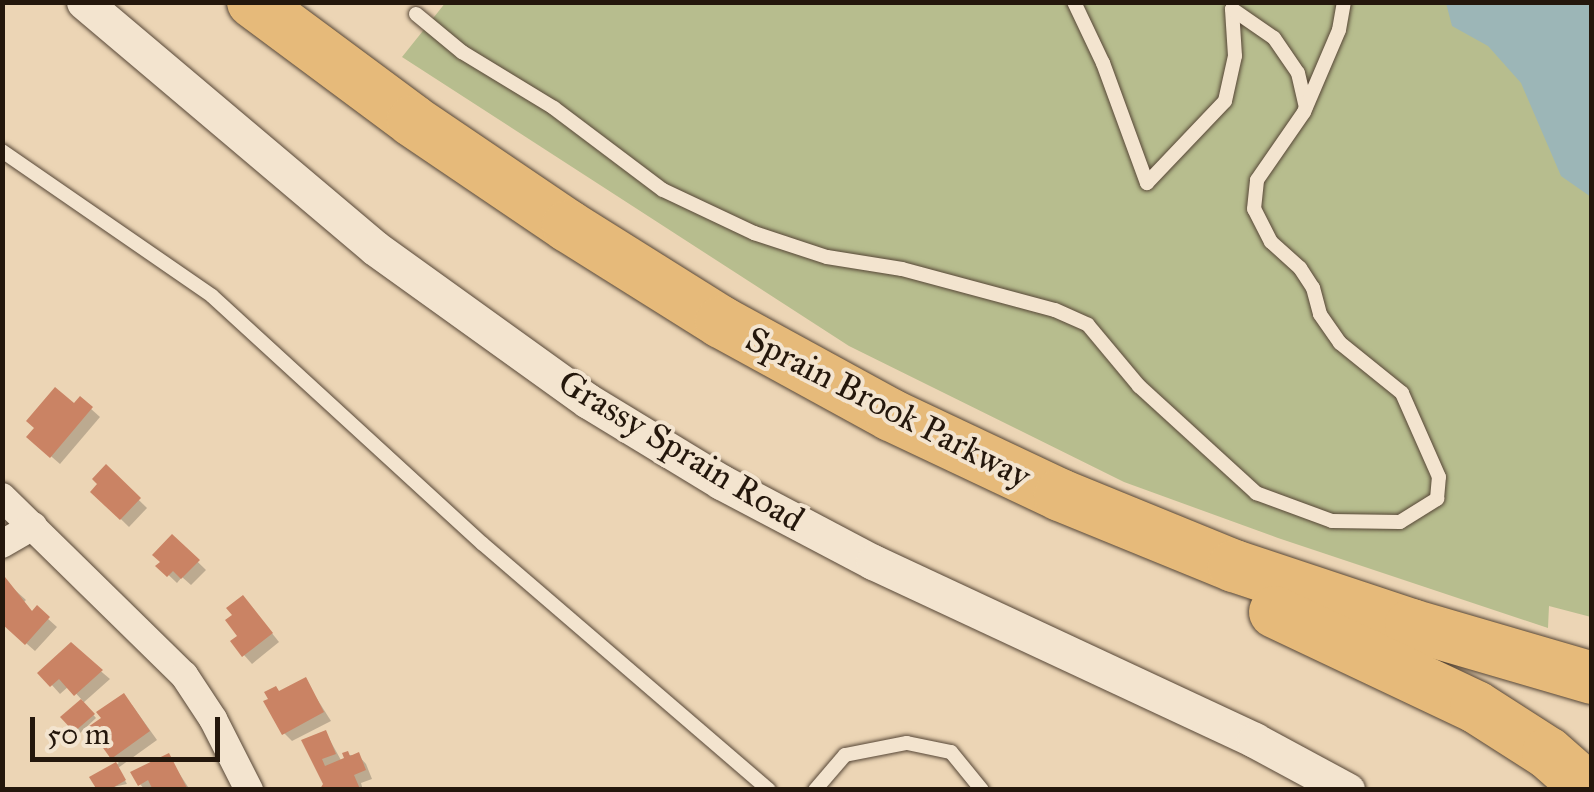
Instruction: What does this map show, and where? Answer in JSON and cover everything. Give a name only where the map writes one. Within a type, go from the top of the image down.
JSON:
[{"type":"highway","name":"Sprain Brook Parkway","points":[[252,2],[412,121],[568,226],[721,322],[891,415],[1060,495],[1234,566],[1411,625],[1592,678]]},
{"type":"highway","points":[[891,415],[1145,557],[1462,700],[1525,737],[1590,790]]},
{"type":"street","name":"Grassy Sprain Road","points":[[84,2],[375,248],[588,401],[721,482],[873,562],[1254,740],[1347,790]]},
{"type":"street","points":[[2,497],[184,675],[213,718],[249,790]]},
{"type":"street","points":[[2,544],[33,526]]},
{"type":"lane","points":[[1074,2],[1104,63],[1147,183],[1225,101],[1235,56],[1228,6]]},
{"type":"lane","points":[[416,14],[462,52],[554,108],[664,190],[754,233],[827,258],[902,269],[1055,310],[1088,325],[1139,386],[1256,492],[1332,522],[1400,522],[1436,499],[1439,476],[1402,393],[1340,343],[1320,314],[1313,288],[1300,268],[1271,242],[1254,209],[1257,180],[1306,108],[1339,30],[1344,2]]},
{"type":"lane","points":[[1228,6],[1274,38],[1298,72],[1306,108]]},
{"type":"lane","points":[[2,151],[212,296],[484,544],[769,790]]},
{"type":"lane","points":[[816,790],[846,755],[907,743],[951,752],[982,790]]},
{"type":"green space","points":[[446,2],[1496,3],[1591,197],[1591,617],[1549,606],[1548,628],[1124,482],[849,346],[402,57]]},
{"type":"water","points":[[1446,3],[1591,3],[1591,197],[1561,176],[1521,83],[1488,46],[1452,26]]},
{"type":"building","points":[[55,387],[74,403],[80,396],[93,407],[50,458],[26,437],[34,428],[26,421]]},
{"type":"building","points":[[106,464],[141,498],[120,520],[90,492],[97,484],[92,479]]},
{"type":"building","points":[[172,534],[200,560],[181,579],[173,571],[167,577],[155,566],[160,562],[152,555]]},
{"type":"building","points":[[5,577],[32,611],[37,605],[50,617],[25,645],[2,624]]},
{"type":"building","points":[[243,595],[273,633],[242,657],[230,641],[237,636],[225,620],[232,615],[226,608]]},
{"type":"building","points":[[71,642],[103,670],[74,696],[59,679],[50,687],[37,673]]},
{"type":"building","points":[[306,677],[324,712],[282,735],[263,701],[268,699],[264,692],[276,686],[279,691]]},
{"type":"building","points":[[124,693],[150,731],[111,759],[88,727],[101,718],[96,712]]},
{"type":"building","points":[[81,699],[95,714],[74,732],[60,717]]},
{"type":"building","points":[[326,730],[336,754],[322,759],[325,766],[344,758],[342,753],[348,751],[350,756],[359,752],[366,770],[354,775],[360,789],[320,789],[323,784],[301,740]]},
{"type":"building","points":[[169,753],[188,790],[153,790],[148,780],[138,786],[130,772]]},
{"type":"building","points":[[116,762],[126,780],[109,790],[97,790],[89,777]]}]
